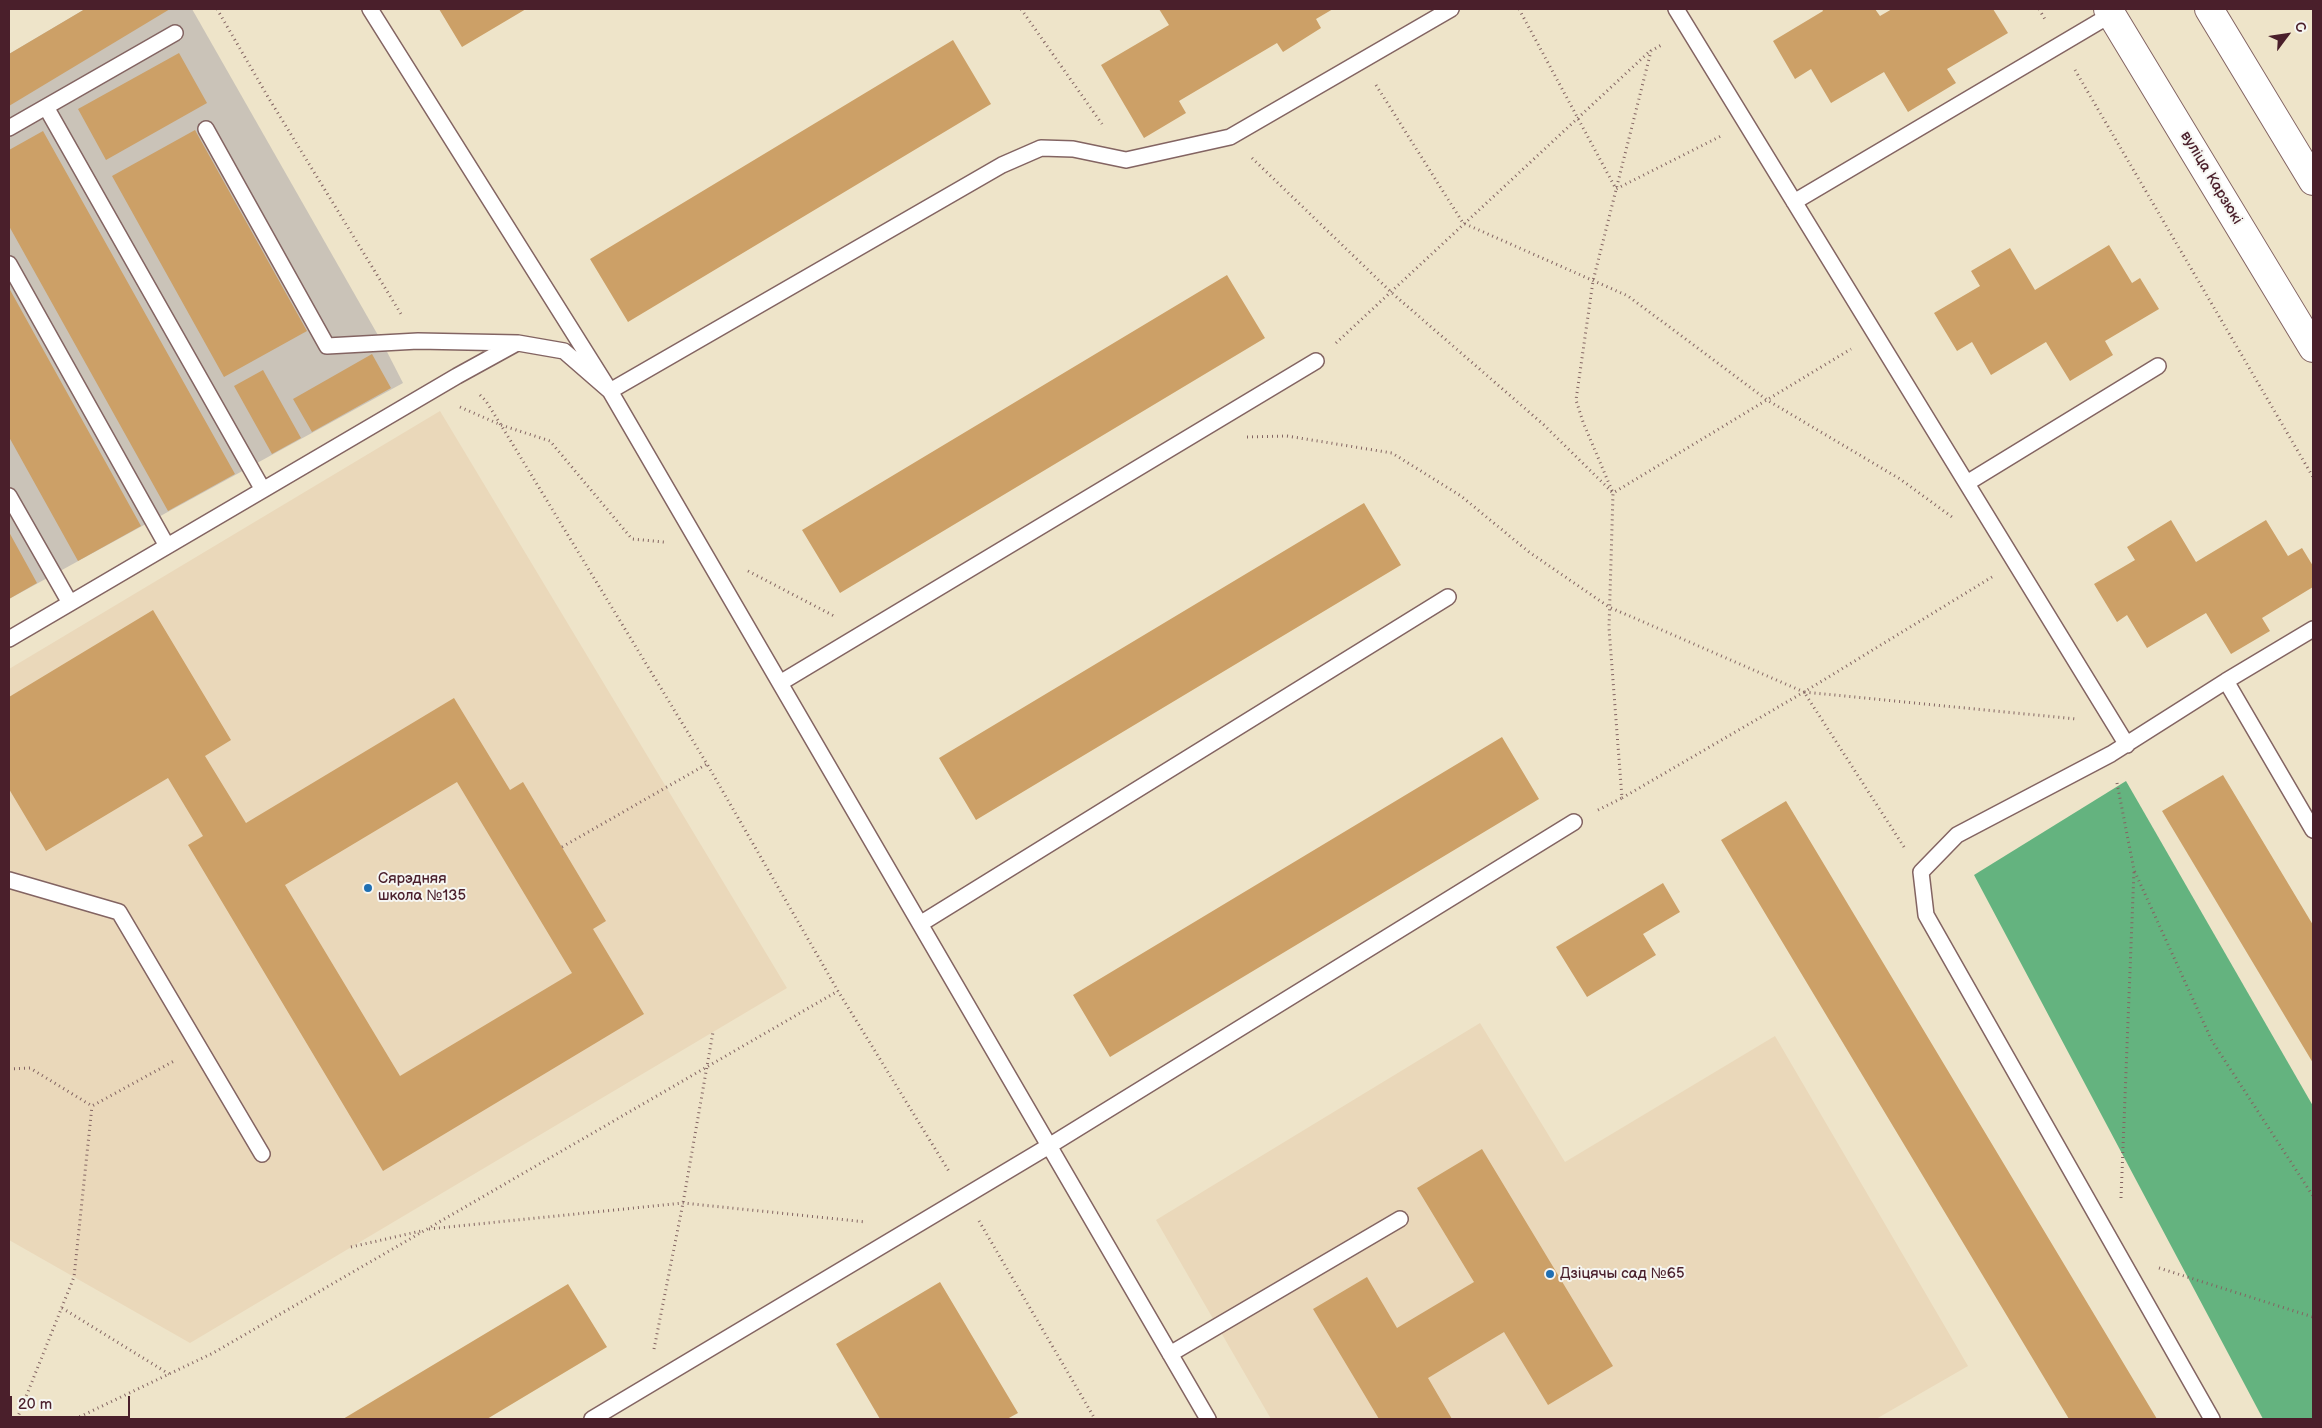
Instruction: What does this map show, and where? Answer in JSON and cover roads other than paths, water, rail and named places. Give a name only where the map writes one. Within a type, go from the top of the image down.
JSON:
[{"type":"street","points":[[2209,9],[2313,181]]},
{"type":"street","name":"вуліца Карзюкі","points":[[2110,12],[2313,348]]},
{"type":"lane","points":[[370,9],[610,391],[1208,1419]]},
{"type":"lane","points":[[610,391],[1010,162],[1041,148],[1073,149],[1126,160],[1230,137],[1451,9]]},
{"type":"lane","points":[[1676,9],[2127,744]]},
{"type":"lane","points":[[1794,202],[2060,45],[2110,12]]},
{"type":"lane","points":[[9,128],[175,33]]},
{"type":"lane","points":[[46,107],[263,490]]},
{"type":"lane","points":[[206,128],[327,346],[418,342],[518,343],[564,351],[610,391]]},
{"type":"lane","points":[[9,264],[167,546]]},
{"type":"lane","points":[[9,639],[457,376],[518,343]]},
{"type":"lane","points":[[780,683],[1316,361]]},
{"type":"lane","points":[[1967,483],[2158,366]]},
{"type":"lane","points":[[9,496],[70,603]]},
{"type":"lane","points":[[920,924],[1448,597]]},
{"type":"lane","points":[[2212,1419],[1926,915],[1921,872],[1958,835],[2111,754],[2226,681],[2313,629]]},
{"type":"lane","points":[[2226,681],[2313,830]]},
{"type":"lane","points":[[592,1419],[1049,1146],[1574,822]]},
{"type":"lane","points":[[9,880],[119,912],[262,1154]]},
{"type":"lane","points":[[1170,1354],[1400,1219]]},
{"type":"place","name":"Сярэдняя школа №135","points":[[368,888]]},
{"type":"place","name":"Дзіцячы сад №65","points":[[1550,1274]]}]
